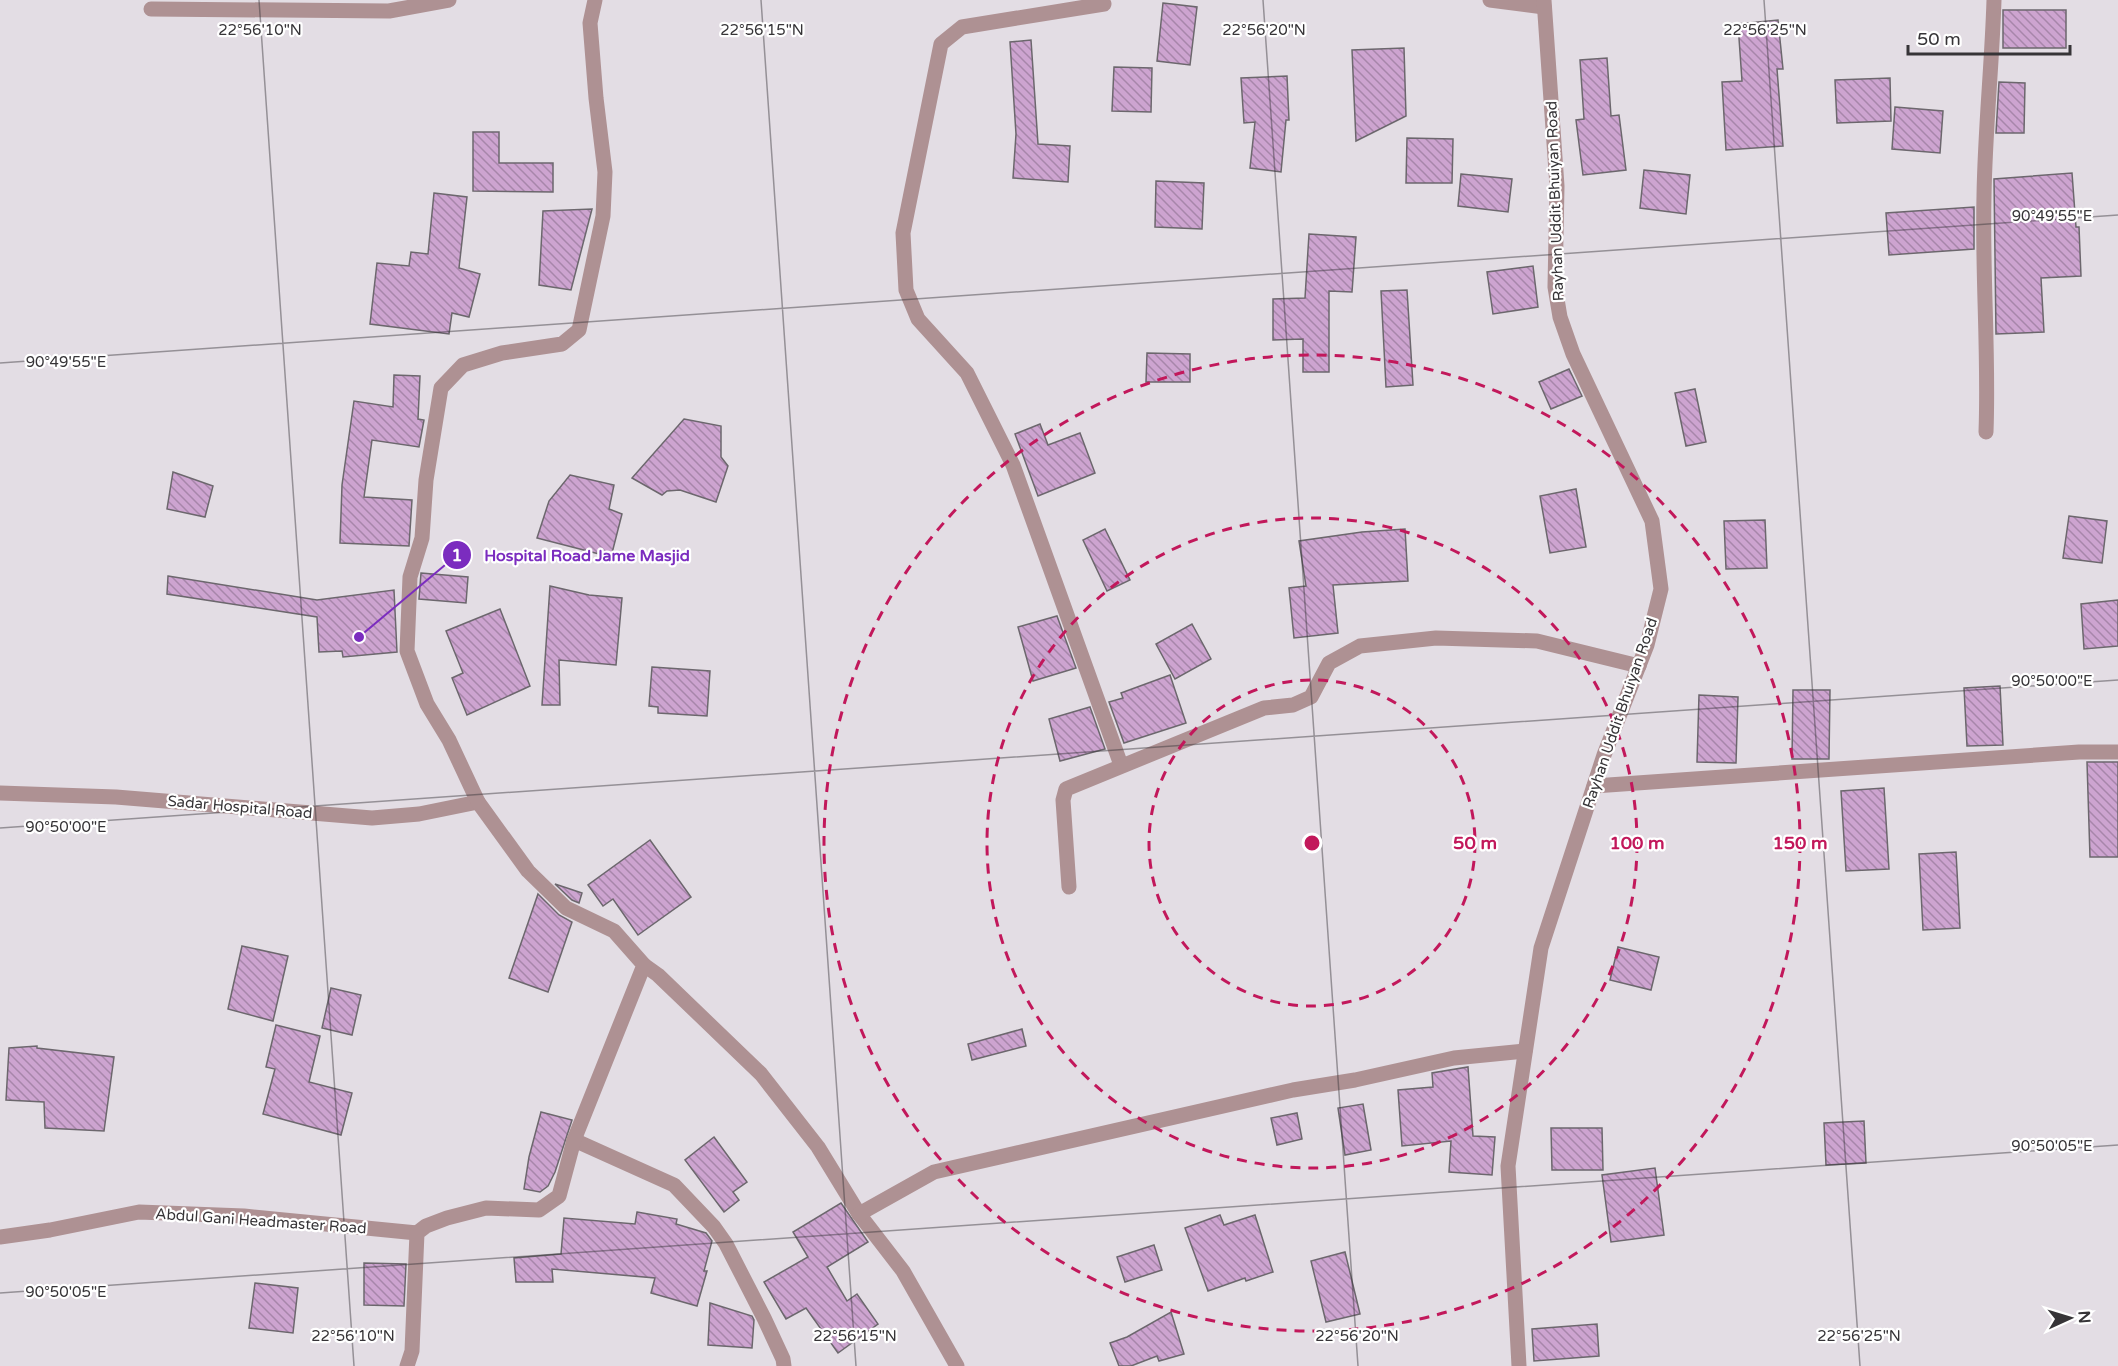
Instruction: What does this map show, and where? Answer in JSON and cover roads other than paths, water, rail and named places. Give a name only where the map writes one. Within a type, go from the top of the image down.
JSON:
[{"type":"street","points":[[151,9],[388,10],[449,0]]},
{"type":"street","points":[[595,0],[590,22],[605,172],[603,216],[579,330],[562,344],[502,353],[464,365],[441,388],[426,480],[422,538],[410,577],[406,651],[427,704],[449,740],[478,802],[528,870],[566,908],[614,932],[644,965],[658,975],[761,1074],[818,1147],[903,1271],[957,1366]]},
{"type":"street","points":[[1490,0],[1544,4]]},
{"type":"street","points":[[1986,432],[1988,375],[1983,294],[1984,195],[1994,0]]},
{"type":"street","points":[[1108,1],[962,27],[941,44],[903,233],[906,290],[918,319],[967,373],[1013,465],[1121,765]]},
{"type":"street","name":"Rayhan Uddit Bhuiyan Road","points":[[1519,1366],[1508,1166],[1541,948],[1594,786],[1647,645],[1661,590],[1652,521],[1574,354],[1560,317],[1556,287],[1557,186],[1544,4]]},
{"type":"street","points":[[1069,887],[1063,800],[1066,789],[1264,708],[1293,705],[1311,697],[1329,663],[1360,646],[1436,638],[1537,641],[1639,666]]},
{"type":"street","points":[[1594,786],[2079,752],[2118,752]]},
{"type":"street","name":"Sadar Hospital Road","points":[[0,794],[116,797],[372,818],[419,814],[478,802]]},
{"type":"street","points":[[407,1366],[412,1350],[417,1233],[426,1226],[447,1218],[486,1208],[538,1210],[559,1196],[574,1140],[644,965]]},
{"type":"street","points":[[863,1212],[934,1172],[1293,1090],[1355,1080],[1454,1058],[1525,1051]]},
{"type":"street","points":[[574,1140],[674,1185],[714,1227],[726,1244],[764,1318],[784,1366]]},
{"type":"street","name":"Abdul Gani Headmaster Road","points":[[0,1237],[50,1230],[139,1212],[244,1216],[417,1233]]},
{"type":"place","name":"Hospital Road Jame Masjid","points":[[359,637]]}]
